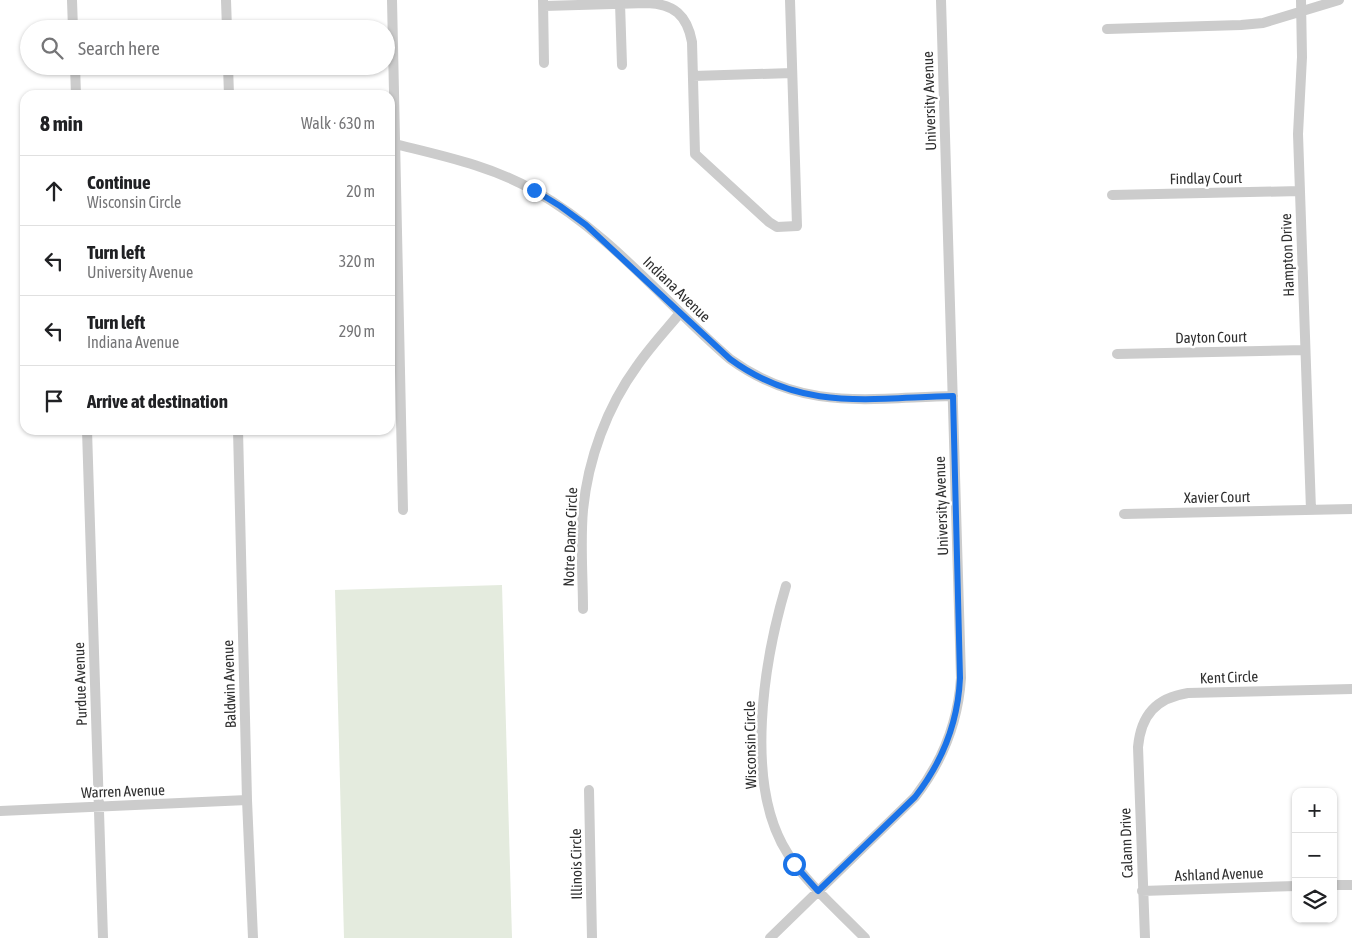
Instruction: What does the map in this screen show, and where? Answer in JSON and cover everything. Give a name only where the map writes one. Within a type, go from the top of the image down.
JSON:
[{"type":"street","points":[[72,0],[73,20]]},
{"type":"street","points":[[226,0],[227,20]]},
{"type":"street","points":[[392,0],[392,20]]},
{"type":"street","points":[[544,63],[544,3],[657,3],[674,10],[684,19],[690,30],[695,154],[755,211],[777,227],[797,226],[790,0]]},
{"type":"street","name":"University Avenue","points":[[770,938],[915,797],[942,756],[953,726],[960,694],[941,0]]},
{"type":"street","name":"Hampton Drive","points":[[1301,0],[1302,57],[1298,134],[1311,510]]},
{"type":"street","points":[[1107,29],[1241,26],[1263,23],[1339,0]]},
{"type":"street","points":[[620,4],[622,65]]},
{"type":"street","points":[[693,76],[792,73]]},
{"type":"street","points":[[75,75],[76,90]]},
{"type":"street","points":[[228,75],[228,90]]},
{"type":"street","points":[[394,75],[394,90]]},
{"type":"street","points":[[395,144],[403,510]]},
{"type":"street","name":"Indiana Avenue","points":[[395,144],[476,165],[506,176],[560,206],[586,225],[718,348],[743,368],[771,384],[801,394],[833,398],[953,396]]},
{"type":"street","name":"Findlay Court","points":[[1112,195],[1300,191]]},
{"type":"street","name":"Notre Dame Circle","points":[[583,609],[583,511],[588,477],[600,435],[610,411],[636,366],[680,313]]},
{"type":"street","name":"Dayton Court","points":[[1116,354],[1305,350]]},
{"type":"street","name":"Purdue Avenue","points":[[86,435],[103,938]]},
{"type":"street","name":"Baldwin Avenue","points":[[238,435],[253,938]]},
{"type":"street","name":"Xavier Court","points":[[1124,514],[1352,509]]},
{"type":"street","name":"Wisconsin Circle","points":[[786,586],[769,656],[764,699],[762,742],[764,787],[770,814],[780,840],[794,864],[865,938]]},
{"type":"street","name":"Kent Circle","points":[[1138,746],[1142,725],[1152,710],[1162,701],[1179,695],[1352,689]]},
{"type":"street","name":"Calann Drive","points":[[1138,746],[1145,938]]},
{"type":"street","name":"Illinois Circle","points":[[589,790],[592,938]]},
{"type":"street","name":"Warren Avenue","points":[[0,811],[248,800]]},
{"type":"street","points":[[1337,885],[1352,885]]},
{"type":"street","name":"Ashland Avenue","points":[[1142,891],[1292,886]]},
{"type":"shaded area","points":[[502,585],[512,938],[344,938],[335,590]]},
{"type":"route","points":[[534,190],[586,225],[730,359],[771,384],[817,397],[850,399],[953,396],[960,694],[948,741],[934,770],[915,797],[818,891],[794,864]]}]
